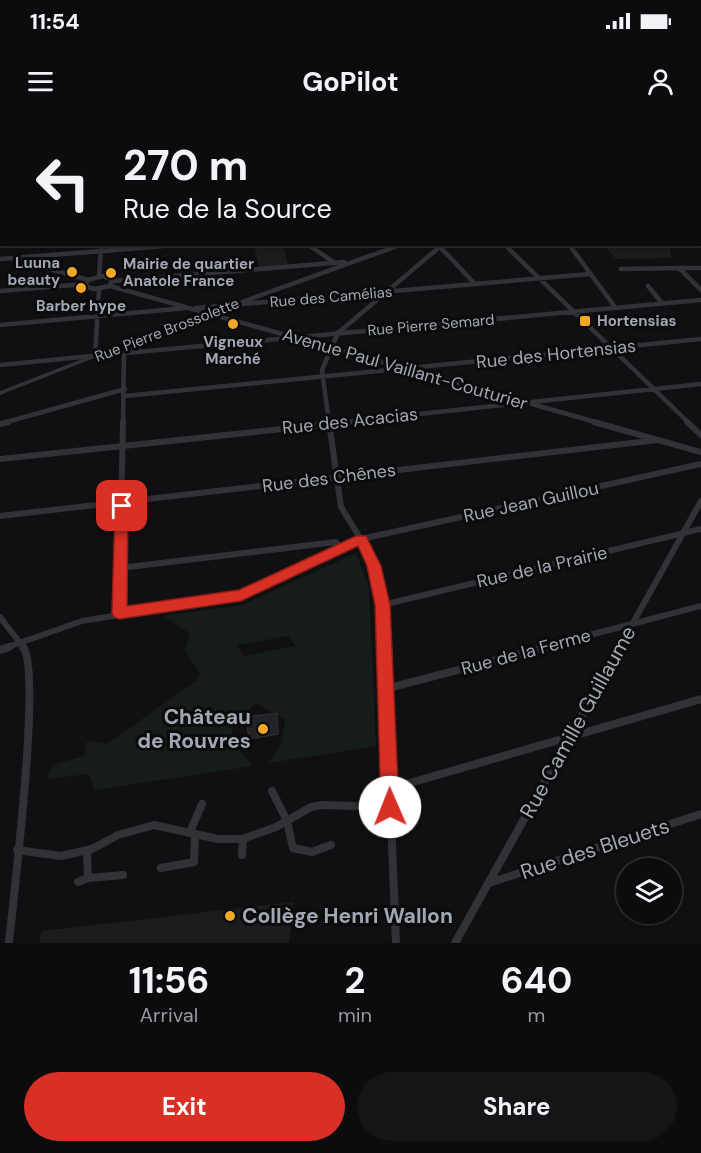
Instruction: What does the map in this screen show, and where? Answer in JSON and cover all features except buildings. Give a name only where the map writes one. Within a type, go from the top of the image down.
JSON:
[{"type":"street","points":[[0,291],[87,282],[99,276],[101,246]]},
{"type":"street","points":[[114,249],[119,246]]},
{"type":"street","points":[[0,257],[14,258],[160,246]]},
{"type":"street","points":[[310,246],[340,267]]},
{"type":"street","name":"Rue Pierre Brossolette","points":[[0,393],[95,356],[125,351],[235,305],[398,246]]},
{"type":"street","points":[[396,943],[382,605],[374,566],[361,539],[341,507],[322,370],[338,333],[442,246],[475,284]]},
{"type":"street","points":[[506,246],[701,435]]},
{"type":"street","points":[[570,246],[615,307]]},
{"type":"street","points":[[14,258],[87,282],[90,289],[99,289],[111,284],[354,262]]},
{"type":"street","points":[[679,268],[701,290]]},
{"type":"street","points":[[621,269],[701,268]]},
{"type":"street","name":"Rue des Camélias","points":[[0,326],[590,274]]},
{"type":"street","name":"Avenue Paul Vaillant-Couturier","points":[[99,276],[107,277],[111,284],[190,308],[701,452]]},
{"type":"street","points":[[648,286],[662,303]]},
{"type":"street","points":[[0,365],[95,356],[99,289]]},
{"type":"street","points":[[249,300],[252,303],[267,302]]},
{"type":"street","name":"Rue Pierre Semard","points":[[125,351],[701,300]]},
{"type":"street","name":"Rue des Hortensias","points":[[0,424],[125,392],[322,377],[701,339]]},
{"type":"street","points":[[119,613],[125,351]]},
{"type":"street","name":"Rue des Acacias","points":[[0,459],[701,384]]},
{"type":"street","name":"Rue des Chênes","points":[[0,516],[658,440]]},
{"type":"street","name":"Rue Jean Guillou","points":[[0,650],[61,627],[119,613],[241,595],[361,539],[701,464]]},
{"type":"street","name":"Rue Camille Guillaume","points":[[455,943],[701,501]]},
{"type":"street","name":"Rue de la Prairie","points":[[382,605],[701,529]]},
{"type":"street","points":[[120,568],[336,542],[342,548]]},
{"type":"street","name":"Rue de la Ferme","points":[[385,688],[701,606]]},
{"type":"street","points":[[0,617],[27,652],[30,695],[9,943]]},
{"type":"street","points":[[389,789],[701,699]]},
{"type":"street","points":[[272,791],[287,821],[293,848],[315,852],[323,851],[331,845]]},
{"type":"street","points":[[161,868],[194,862],[196,854],[193,833],[202,804]]},
{"type":"street","points":[[16,850],[61,856],[87,850],[118,835],[154,825],[218,839],[243,839],[287,821],[311,807],[322,805],[390,807]]},
{"type":"street","name":"Rue des Bleuets","points":[[489,883],[701,814]]},
{"type":"street","points":[[242,855],[243,839]]},
{"type":"street","points":[[87,850],[88,878]]},
{"type":"street","points":[[78,882],[88,878],[123,875]]},
{"type":"shaded area","points":[[254,246],[283,246],[288,265],[259,268]]},
{"type":"shaded area","points":[[605,246],[670,246],[671,258],[616,259]]},
{"type":"shaded area","points":[[356,553],[369,588],[376,746],[269,763],[282,743],[285,719],[255,703],[247,713],[234,720],[231,740],[253,766],[95,790],[89,774],[47,779],[52,765],[84,756],[87,741],[107,744],[197,680],[200,674],[185,650],[190,634],[164,616],[242,605]],"holes":[[[288,636],[295,646],[244,656],[237,645]]]},
{"type":"shaded area","name":"Collège Henri Wallon","points":[[294,902],[289,943],[39,943],[42,931]]},
{"type":"place","name":"Luuna beauty","points":[[72,272]]},
{"type":"place","name":"Mairie de quartier Anatole France","points":[[111,273]]},
{"type":"place","name":"Barber hype","points":[[81,288]]},
{"type":"place","name":"Hortensias","points":[[585,321]]},
{"type":"place","name":"Vigneux Marché","points":[[233,324]]},
{"type":"place","name":"Château de Rouvres","points":[[263,729]]},
{"type":"place","name":"Collège Henri Wallon","points":[[230,916]]},
{"type":"route","points":[[122,506],[119,613],[241,595],[361,539],[374,566],[382,605],[390,807]]}]
